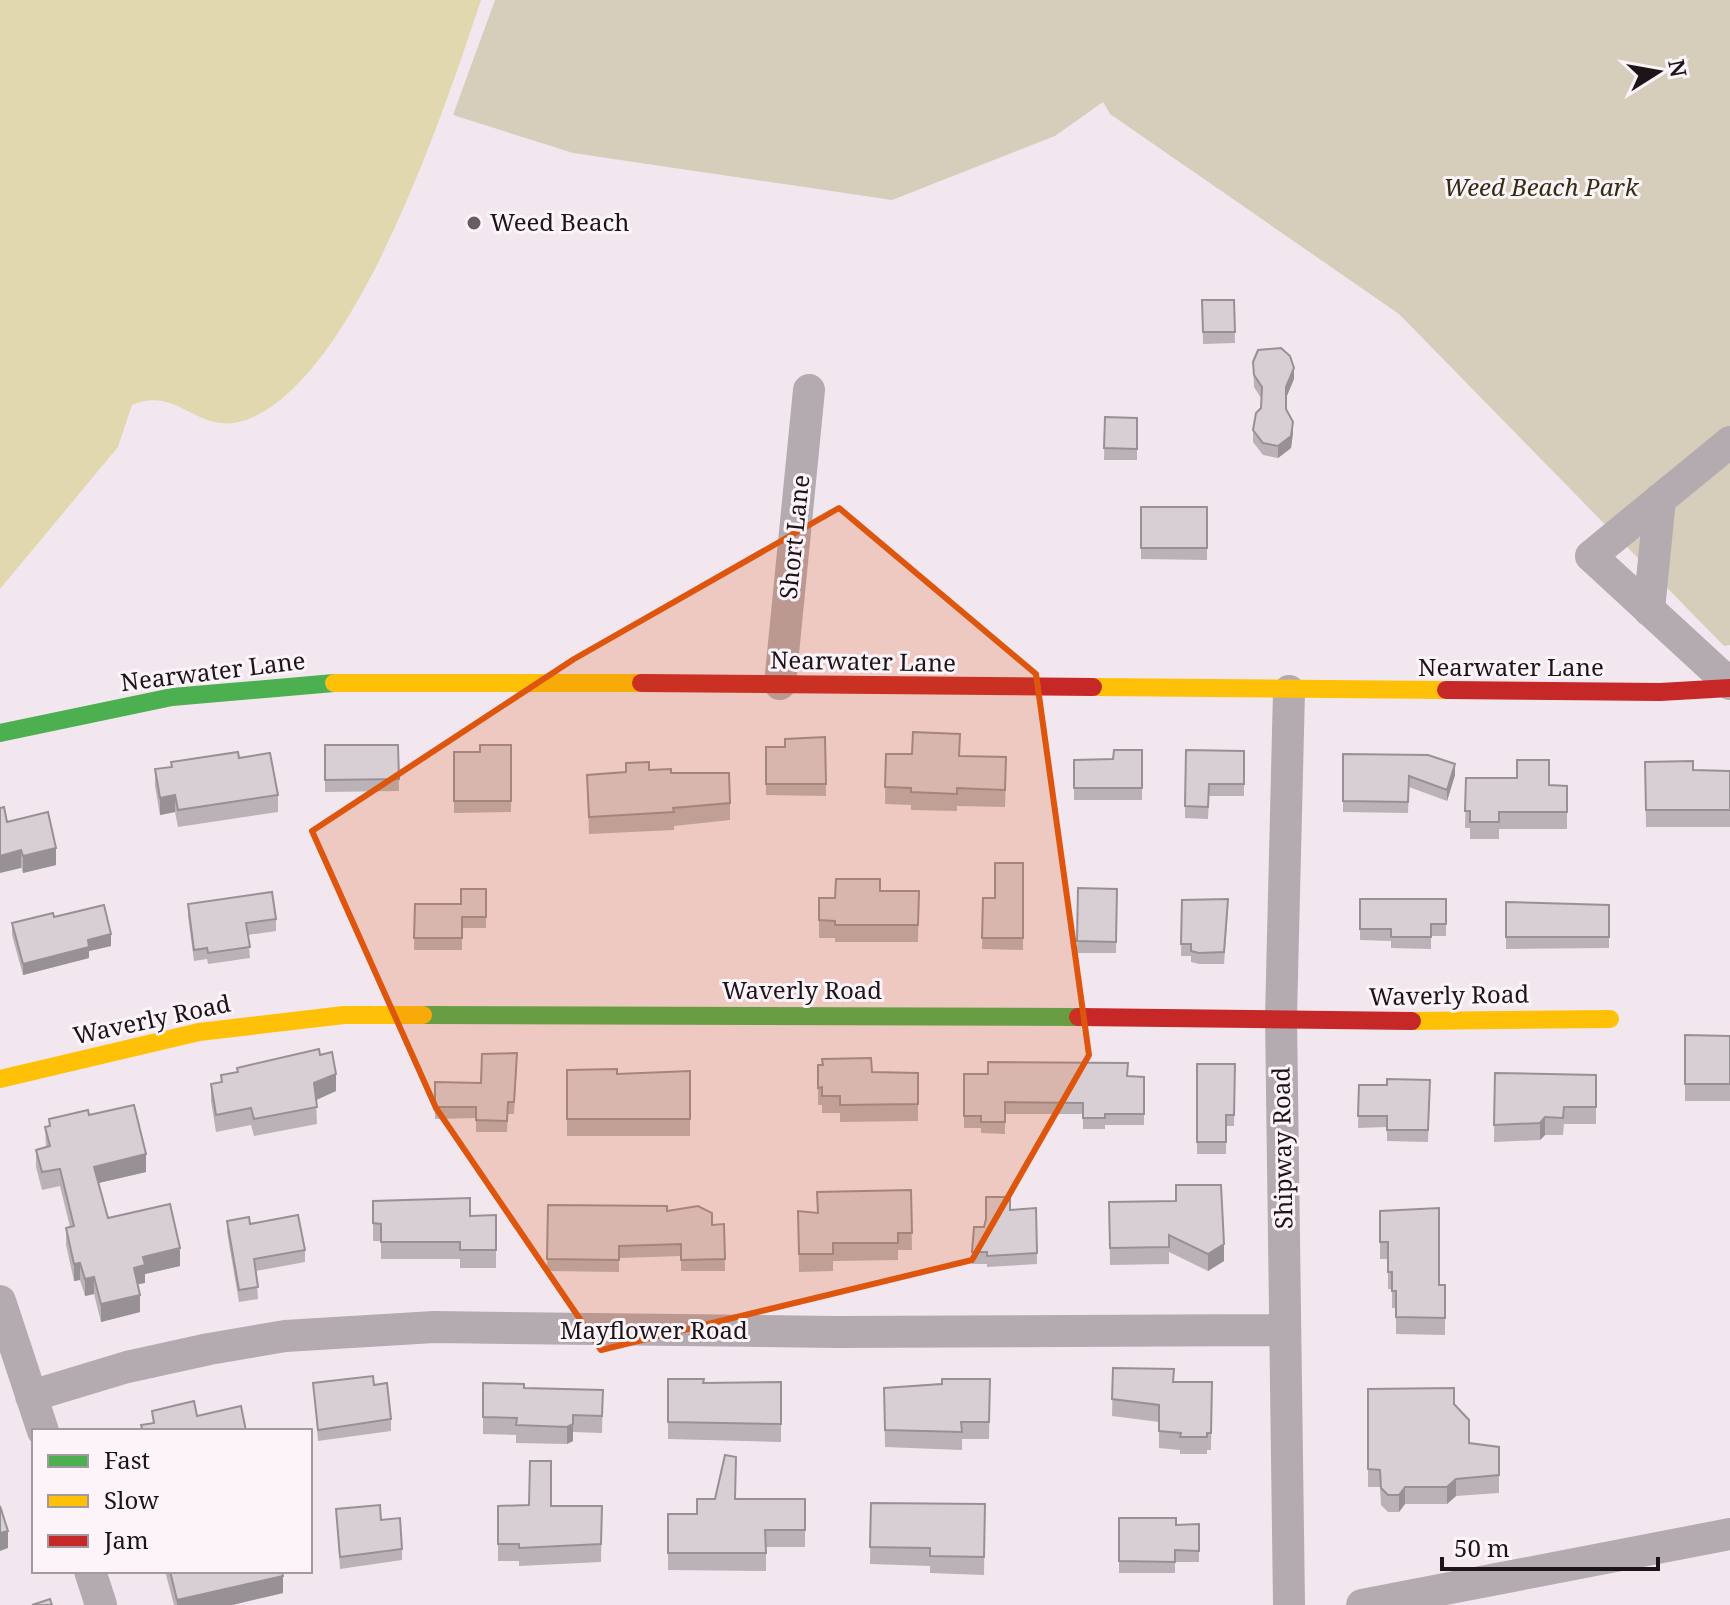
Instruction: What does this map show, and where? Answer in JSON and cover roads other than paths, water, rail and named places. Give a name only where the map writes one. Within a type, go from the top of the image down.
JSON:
[{"type":"street","name":"Short Lane","points":[[780,684],[809,390]]},
{"type":"street","points":[[1730,442],[1591,556],[1730,686]]},
{"type":"street","points":[[1649,610],[1660,499]]},
{"type":"street","name":"Nearwater Lane","points":[[0,733],[172,697],[297,684],[780,684],[1660,692],[1730,686]]},
{"type":"street","name":"Shipway Road","points":[[1289,691],[1281,1017],[1289,1605]]},
{"type":"street","name":"Waverly Road","points":[[0,1079],[199,1032],[344,1015],[1281,1017],[1329,1022],[1610,1019]]},
{"type":"street","points":[[0,1301],[42,1429]]},
{"type":"street","name":"Mayflower Road","points":[[31,1396],[127,1367],[285,1336],[434,1327],[835,1332],[1285,1330]]},
{"type":"street","points":[[1362,1605],[1730,1534]]},
{"type":"street","points":[[91,1573],[101,1605]]},
{"type":"place","name":"Weed Beach","points":[[474,223]]},
{"type":"park label","name":"Weed Beach Park","points":[[1541,188]]}]
